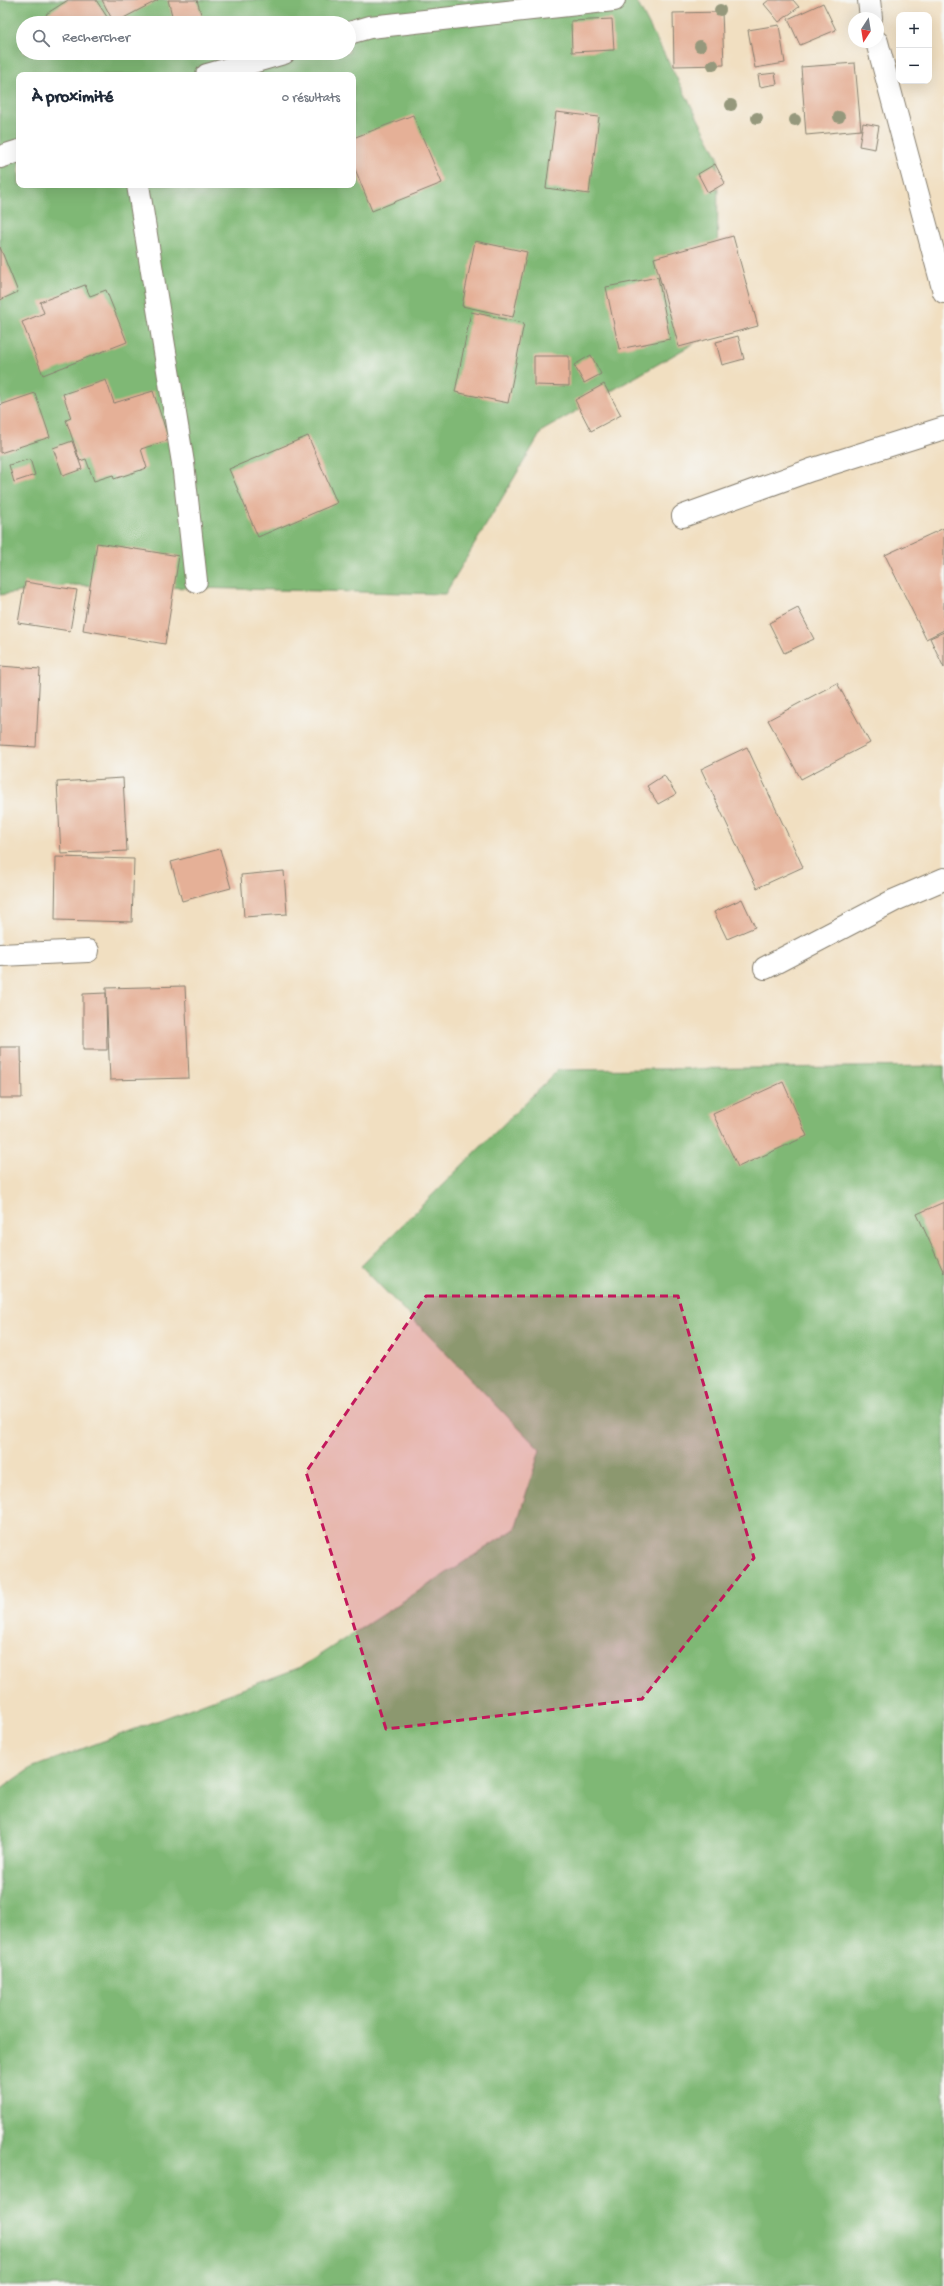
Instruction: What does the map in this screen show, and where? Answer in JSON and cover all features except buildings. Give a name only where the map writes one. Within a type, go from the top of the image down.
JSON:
[{"type":"street","points":[[356,32],[370,27],[614,0]]},
{"type":"street","points":[[869,0],[870,12]]},
{"type":"street","points":[[879,48],[944,292]]},
{"type":"street","points":[[218,72],[260,60]]},
{"type":"street","points":[[0,157],[16,152]]},
{"type":"street","points":[[138,188],[184,463],[196,581]]},
{"type":"street","points":[[683,516],[811,470],[944,428]]},
{"type":"street","points":[[765,968],[895,900],[944,879]]},
{"type":"street","points":[[0,955],[88,951]]},
{"type":"highlighted area","points":[[426,1296],[678,1296],[754,1558],[642,1699],[386,1729],[306,1472]]},
{"type":"green space","points":[[0,0],[636,0],[718,157],[717,330],[542,431],[445,594],[70,585],[0,595]]},
{"type":"green space","points":[[944,1066],[944,2286],[0,2286],[0,1790],[31,1768],[301,1667],[515,1529],[540,1450],[361,1266],[558,1070]]}]
